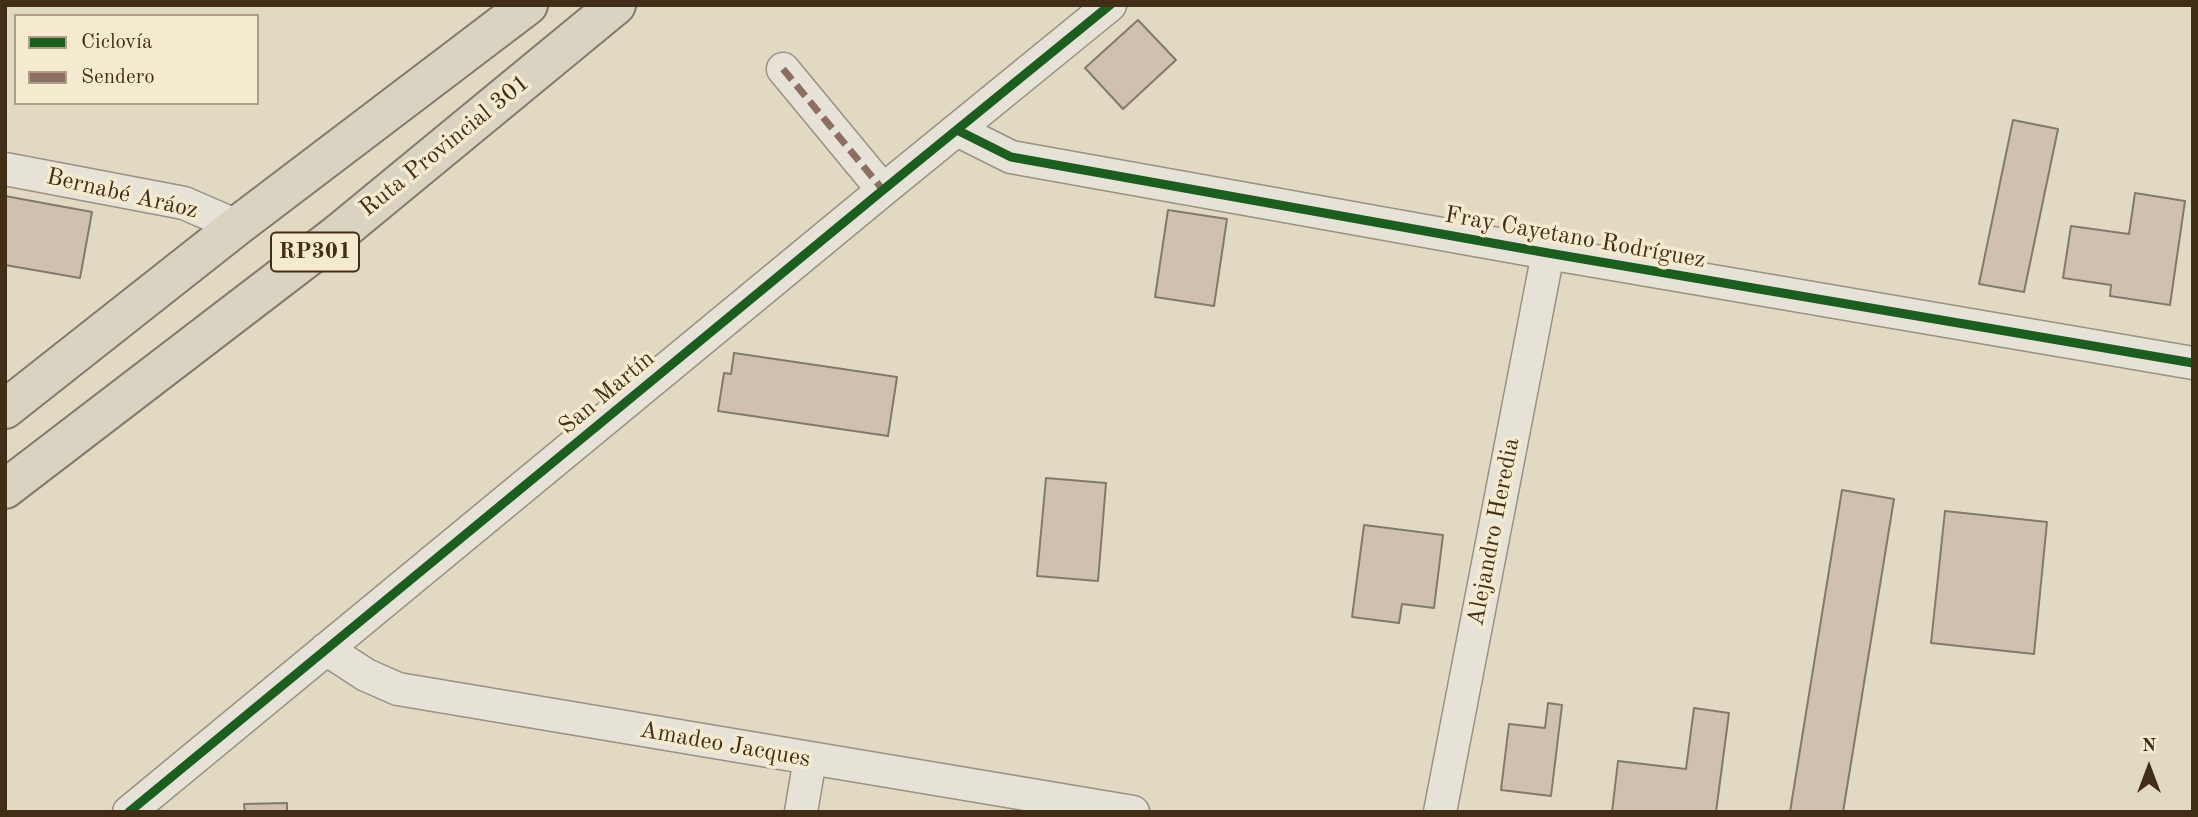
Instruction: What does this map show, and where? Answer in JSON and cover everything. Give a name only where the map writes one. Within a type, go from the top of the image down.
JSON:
[{"type":"main road","name":"RP301","points":[[5,409],[237,226],[528,5]]},
{"type":"main road","name":"Ruta Provincial 301","points":[[5,489],[338,234],[616,5]]},
{"type":"street","name":"San Martín","points":[[129,812],[1110,5]]},
{"type":"street","points":[[783,69],[883,190]]},
{"type":"street","name":"Fray Cayetano Rodríguez","points":[[957,130],[1011,157],[1548,253],[2193,363]]},
{"type":"street","name":"Bernabé Aráoz","points":[[5,169],[184,204],[237,226]]},
{"type":"street","name":"Alejandro Heredia","points":[[1440,812],[1548,253]]},
{"type":"street","name":"Amadeo Jacques","points":[[326,649],[366,675],[398,689],[1133,812]]},
{"type":"street","points":[[801,812],[810,759]]},
{"type":"building","points":[[1138,20],[1176,60],[1123,109],[1085,68]]},
{"type":"building","points":[[2013,120],[2058,129],[2024,292],[1979,284]]},
{"type":"building","points":[[2135,193],[2185,201],[2170,305],[2110,296],[2111,285],[2063,278],[2071,226],[2129,234]]},
{"type":"building","points":[[5,196],[92,212],[80,278],[5,265]]},
{"type":"building","points":[[1168,210],[1227,219],[1214,306],[1155,297]]},
{"type":"building","points":[[734,353],[897,377],[888,436],[718,411],[724,373],[731,374]]},
{"type":"building","points":[[1046,478],[1106,483],[1098,581],[1037,576]]},
{"type":"building","points":[[1842,490],[1894,499],[1843,812],[1790,812]]},
{"type":"building","points":[[1945,511],[2047,522],[2034,654],[1931,643]]},
{"type":"building","points":[[1364,525],[1443,535],[1434,608],[1402,604],[1399,623],[1352,617]]},
{"type":"building","points":[[1548,703],[1562,705],[1551,796],[1501,790],[1509,724],[1545,728]]},
{"type":"building","points":[[1694,708],[1729,713],[1716,812],[1612,812],[1618,761],[1686,769]]},
{"type":"building","points":[[287,803],[287,812],[245,812],[244,804]]},
{"type":"marked path","points":[[783,69],[883,190]]},
{"type":"cycle path","points":[[129,812],[1110,5]]},
{"type":"cycle path","points":[[957,130],[1011,157],[1548,253],[2193,363]]}]
